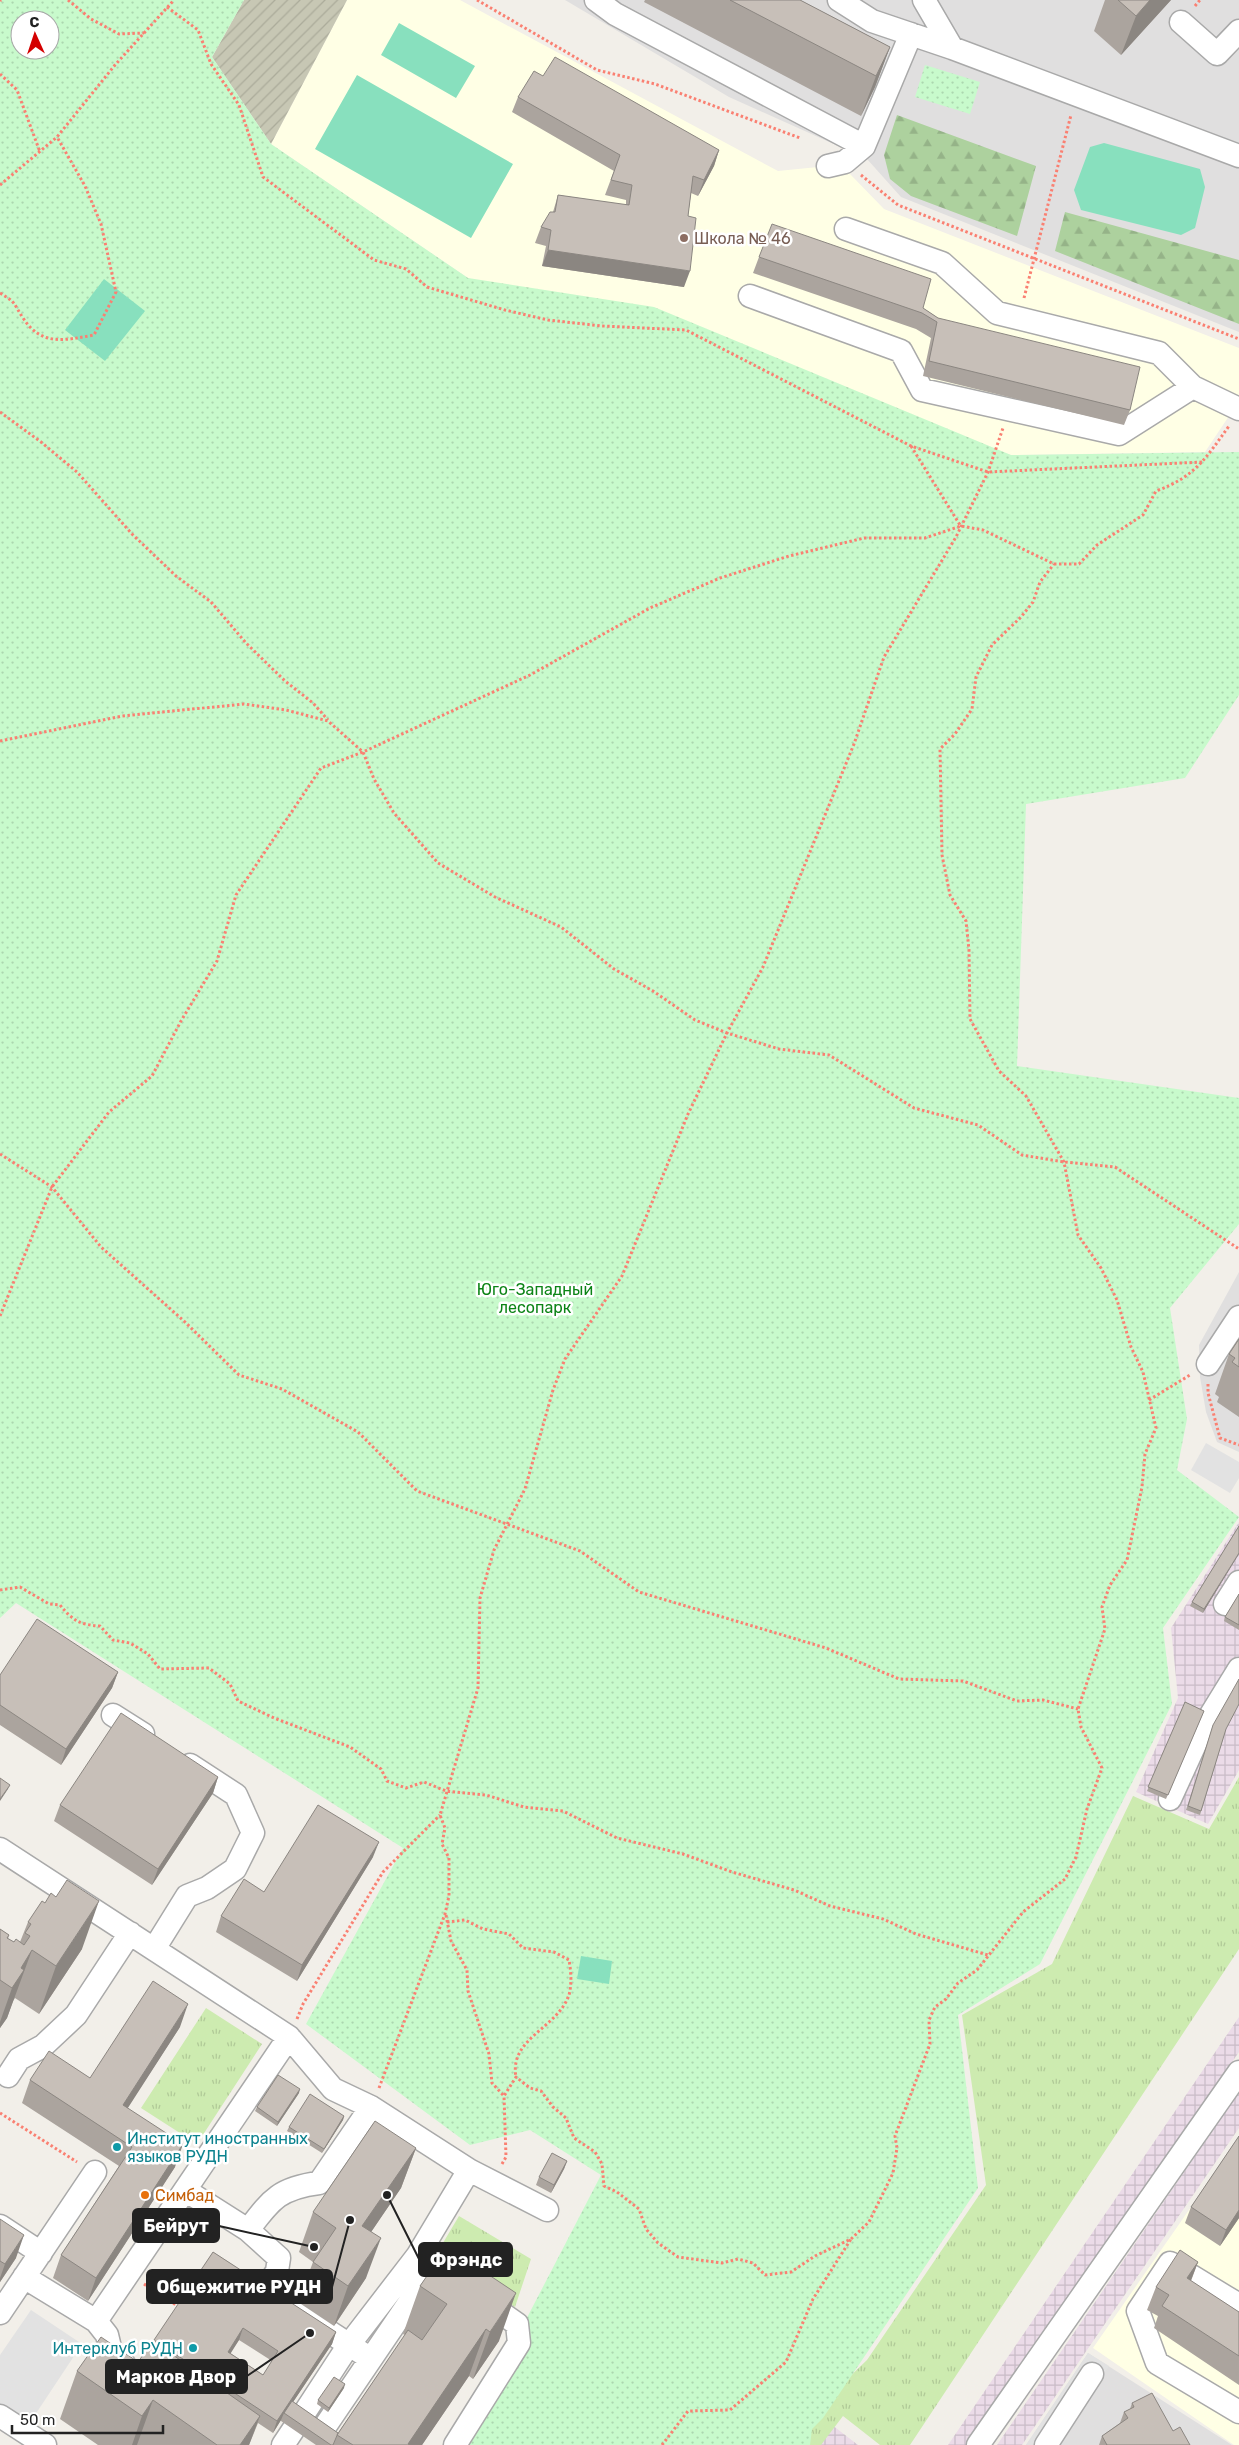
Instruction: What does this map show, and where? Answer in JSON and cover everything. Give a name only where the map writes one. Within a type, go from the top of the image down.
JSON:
[{"type":"lane","points":[[596,0],[615,14],[864,146]]},
{"type":"lane","points":[[839,0],[872,21],[952,48],[1239,156]]},
{"type":"lane","points":[[924,0],[952,48]]},
{"type":"lane","points":[[1181,22],[1217,54],[1239,31]]},
{"type":"lane","points":[[837,164],[864,146],[911,34]]},
{"type":"lane","points":[[846,229],[942,263],[997,313],[1159,353],[1193,387],[1235,416]]},
{"type":"lane","points":[[750,296],[901,351],[922,390],[1119,434],[1193,387]]},
{"type":"lane","points":[[1208,1364],[1239,1318]]},
{"type":"lane","points":[[1225,1604],[1239,1582]]},
{"type":"lane","points":[[1170,1799],[1202,1729],[1239,1669]]},
{"type":"lane","points":[[113,1715],[236,1795],[253,1833],[234,1869],[207,1888],[187,1896],[154,1949]]},
{"type":"lane","points":[[0,1849],[290,2037],[333,2090],[372,2107],[469,2170],[547,2210]]},
{"type":"lane","points":[[3,2079],[19,2059],[43,2046],[76,2015],[130,1933]]},
{"type":"lane","points":[[96,2321],[290,2037]]},
{"type":"lane","points":[[978,2445],[1239,2072]]},
{"type":"lane","points":[[248,2230],[269,2203],[295,2186],[319,2182],[372,2107]]},
{"type":"lane","points":[[0,2313],[40,2253],[89,2169]]},
{"type":"lane","points":[[316,2440],[371,2359],[426,2260],[469,2170]]},
{"type":"lane","points":[[185,2190],[248,2230],[279,2258],[277,2271],[265,2290],[348,2346],[371,2359]]},
{"type":"lane","points":[[0,2226],[40,2253]]},
{"type":"lane","points":[[293,2431],[348,2346],[426,2260]]},
{"type":"lane","points":[[426,2260],[517,2324],[519,2343],[454,2445]]},
{"type":"lane","points":[[1239,2305],[1170,2263],[1138,2312],[1157,2363],[1239,2412]]},
{"type":"lane","points":[[24,2277],[96,2321],[107,2335],[112,2356],[144,2377]]},
{"type":"lane","points":[[1046,2445],[1092,2374]]},
{"type":"lane","points":[[0,2416],[45,2445]]},
{"type":"path","points":[[68,0],[91,19],[119,34],[144,34]]},
{"type":"path","points":[[0,186],[57,138],[115,65],[174,0]]},
{"type":"path","points":[[477,0],[597,70],[655,84],[808,141]]},
{"type":"path","points":[[168,7],[198,30],[211,64],[238,105],[264,177],[374,260],[406,269],[427,287],[505,310],[548,320],[602,326],[686,330],[911,446],[988,472],[1203,462]]},
{"type":"path","points":[[0,74],[17,90],[40,152]]},
{"type":"path","points":[[1019,319],[1076,95]]},
{"type":"path","points":[[0,293],[15,302],[23,319],[41,337],[60,341],[94,335],[116,292],[102,224],[85,186],[57,138]]},
{"type":"path","points":[[837,164],[898,205],[1239,339]]},
{"type":"path","points":[[0,412],[41,442],[76,472],[132,534],[176,576],[211,602],[246,643],[285,681],[313,703],[328,721],[363,752],[374,779],[394,813],[438,863],[495,897],[560,927],[614,969],[653,991],[695,1020],[727,1033],[779,1049],[830,1056],[914,1108],[978,1124],[1022,1154],[1064,1162],[1115,1166],[1239,1249]]},
{"type":"path","points":[[0,1316],[52,1187],[109,1112],[152,1076],[181,1021],[218,961],[236,895],[321,768],[363,752],[530,675],[650,608],[720,578],[789,556],[864,538],[924,538],[961,526],[983,530],[1018,545],[1054,564],[1079,564],[1097,545],[1143,515],[1156,491],[1178,483],[1203,462],[1235,416]]},
{"type":"path","points":[[911,446],[961,526]]},
{"type":"path","points":[[290,2037],[303,2004],[383,1872],[440,1815],[478,1688],[480,1598],[494,1550],[525,1489],[553,1390],[565,1359],[622,1276],[688,1114],[727,1033],[764,967],[854,744],[884,657],[961,526],[988,472],[996,449]]},
{"type":"path","points":[[662,2445],[688,2410],[730,2410],[786,2362],[813,2299],[851,2239],[869,2222],[893,2173],[897,2148],[895,2136],[930,2044],[929,2020],[935,2007],[946,1999],[958,1983],[977,1970],[1023,1912],[1065,1879],[1076,1857],[1087,1809],[1102,1768],[1081,1727],[1078,1709],[1105,1629],[1102,1607],[1110,1585],[1127,1560],[1142,1487],[1145,1454],[1156,1428],[1143,1372],[1131,1347],[1117,1300],[1101,1268],[1078,1234],[1064,1162],[1026,1096],[999,1071],[970,1019],[969,950],[966,921],[950,895],[942,855],[940,749],[955,734],[972,709],[976,677],[992,645],[1021,617],[1033,602],[1040,582],[1054,564]]},
{"type":"path","points":[[0,741],[122,716],[244,704],[286,710],[328,721]]},
{"type":"path","points":[[0,1154],[52,1187],[101,1247],[185,1322],[239,1375],[282,1390],[358,1432],[417,1491],[580,1551],[639,1592],[826,1648],[898,1679],[964,1681],[1017,1701],[1043,1700],[1078,1709]]},
{"type":"path","points":[[1149,1400],[1208,1364]]},
{"type":"path","points":[[1208,1364],[1208,1393],[1220,1438],[1239,1446]]},
{"type":"path","points":[[0,1590],[20,1586],[49,1604],[60,1605],[70,1618],[88,1626],[100,1626],[113,1640],[130,1643],[148,1654],[160,1669],[209,1668],[230,1684],[238,1701],[274,1718],[350,1747],[381,1769],[387,1781],[406,1788],[424,1782],[446,1791],[486,1795],[524,1807],[564,1811],[618,1838],[683,1854],[732,1872],[794,1890],[830,1906],[883,1919],[916,1934],[988,1955]]},
{"type":"path","points":[[372,2107],[445,1914],[449,1896],[449,1858],[442,1844],[446,1828],[440,1815]]},
{"type":"path","points":[[445,1914],[451,1941],[467,1970],[468,1991],[489,2054],[492,2083],[504,2096]]},
{"type":"path","points":[[447,1922],[465,1920],[483,1929],[510,1934],[523,1948],[554,1952],[569,1960],[571,1975],[568,1996],[553,2021],[523,2045],[513,2064],[516,2077],[530,2088],[541,2091],[553,2107],[566,2118],[574,2138],[595,2152],[602,2164],[604,2186],[617,2192],[639,2209],[646,2229],[658,2243],[678,2257],[722,2263],[738,2259],[753,2263],[765,2275],[791,2272],[815,2256],[851,2239]]},
{"type":"path","points":[[506,2157],[504,2096],[516,2077]]},
{"type":"path","points":[[0,2113],[89,2169]]},
{"type":"path","points":[[159,2294],[179,2308]]},
{"type":"shaded area","points":[[244,0],[347,0],[271,144],[212,57]]},
{"type":"shaded area","name":"Школа № 46","points":[[347,0],[460,0],[778,171],[828,166],[850,174],[884,209],[1239,348],[1239,401],[1205,452],[1011,455],[468,278],[271,144]]},
{"type":"shaded area","points":[[565,0],[1239,0],[1239,332],[901,197],[867,159],[729,97]]},
{"type":"shaded area","points":[[1239,1272],[1239,1452],[1217,1442],[1206,1412],[1200,1377],[1199,1345]]},
{"type":"shaded area","points":[[1206,1443],[1239,1462],[1239,1478],[1230,1493],[1191,1470]]},
{"type":"shaded area","points":[[1239,1522],[1239,1770],[1208,1824],[1136,1792],[1178,1698],[1171,1628]]},
{"type":"shaded area","points":[[1239,2017],[1239,2052],[968,2445],[948,2445]]},
{"type":"shaded area","points":[[1239,2092],[1239,2128],[1022,2445],[997,2445]]},
{"type":"shaded area","points":[[1239,2138],[1239,2445],[1234,2445],[1093,2348]]},
{"type":"shaded area","points":[[31,2310],[82,2344],[29,2424],[0,2405],[0,2355]]},
{"type":"shaded area","points":[[1088,2353],[1232,2445],[1026,2445]]},
{"type":"shaded area","points":[[1088,2353],[1109,2366],[1057,2445],[1026,2445]]},
{"type":"shaded area","points":[[823,2418],[858,2445],[810,2445]]},
{"type":"green space","name":"Юго-Западный лесопарк","points":[[0,0],[244,0],[212,57],[271,144],[468,278],[654,307],[1011,455],[1239,452],[1239,695],[1185,778],[1026,804],[1017,1066],[1239,1098],[1239,1224],[1170,1308],[1187,1419],[1177,1470],[1239,1517],[1163,1628],[1172,1704],[1040,1964],[958,2015],[978,2188],[823,2418],[812,2429],[810,2445],[461,2445],[601,2175],[530,2130],[470,2145],[306,2024],[403,1848],[16,1603],[0,1618]]},
{"type":"green space","points":[[399,23],[475,66],[456,98],[381,55]]},
{"type":"green space","points":[[925,65],[980,82],[970,114],[915,97]]},
{"type":"green space","points":[[357,75],[513,164],[471,238],[315,149]]},
{"type":"green space","points":[[897,115],[1036,166],[1017,236],[911,196],[890,179],[884,155]]},
{"type":"green space","points":[[1104,143],[1200,169],[1205,187],[1195,228],[1181,235],[1081,210],[1074,190],[1090,147]]},
{"type":"green space","points":[[1065,212],[1239,260],[1239,324],[1055,251]]},
{"type":"green space","points":[[104,279],[145,311],[105,361],[65,330]]},
{"type":"green space","points":[[1239,1777],[1239,1949],[910,2445],[880,2445],[843,2416],[821,2445],[802,2445],[812,2413],[867,2360],[986,2185],[962,2015],[1052,1964],[1133,1796],[1209,1829]]},
{"type":"green space","points":[[581,1956],[612,1961],[609,1984],[577,1979]]},
{"type":"green space","points":[[206,2008],[262,2044],[197,2144],[141,2108]]},
{"type":"green space","points":[[459,2216],[531,2259],[515,2307],[437,2253]]},
{"type":"building","points":[[730,0],[800,0],[890,47],[876,76]]},
{"type":"building","points":[[1118,0],[1150,0],[1136,16]]},
{"type":"building","points":[[555,57],[719,150],[704,180],[693,176],[688,216],[696,218],[690,271],[548,250],[551,230],[541,227],[550,212],[555,212],[558,195],[629,205],[632,185],[611,180],[620,155],[518,97],[534,71],[543,76]]},
{"type":"building","points":[[772,224],[931,279],[923,308],[938,318],[1140,367],[1130,410],[929,361],[937,322],[922,313],[759,257]]},
{"type":"building","points":[[1239,1339],[1239,1367],[1232,1362],[1235,1358],[1229,1354]]},
{"type":"building","points":[[1239,1526],[1239,1553],[1204,1609],[1192,1602]]},
{"type":"building","points":[[1239,1594],[1239,1625],[1225,1617]]},
{"type":"building","points":[[37,1619],[118,1672],[66,1749],[0,1705],[0,1675]]},
{"type":"building","points":[[1239,1679],[1239,1704],[1226,1729],[1201,1811],[1188,1806],[1213,1725]]},
{"type":"building","points":[[1185,1702],[1204,1711],[1168,1795],[1148,1787]]},
{"type":"building","points":[[121,1713],[218,1777],[158,1869],[60,1805]]},
{"type":"building","points":[[0,1778],[10,1785],[0,1799]]},
{"type":"building","points":[[318,1805],[379,1842],[302,1965],[221,1916],[244,1879],[264,1892]]},
{"type":"building","points":[[67,1880],[99,1901],[56,1966],[32,1950],[21,1968],[24,1970],[12,1988],[0,1980],[0,1929],[9,1935],[7,1938],[14,1942],[16,1939],[24,1945],[30,1936],[25,1933],[31,1924],[28,1922],[42,1901],[45,1903],[51,1893],[56,1897]]},
{"type":"building","name":"Институт иностранных языков РУДН","points":[[153,1981],[188,2004],[123,2105],[183,2144],[96,2278],[61,2255],[132,2147],[30,2080],[49,2051],[90,2078]]},
{"type":"building","points":[[278,2075],[300,2089],[278,2122],[257,2107]]},
{"type":"building","points":[[310,2094],[344,2116],[324,2149],[289,2127]]},
{"type":"building","points":[[375,2121],[416,2148],[362,2226],[381,2238],[348,2286],[313,2262],[336,2228],[313,2212]]},
{"type":"building","points":[[1239,2136],[1239,2210],[1226,2230],[1191,2207]]},
{"type":"building","points":[[552,2153],[567,2161],[554,2185],[539,2177]]},
{"type":"building","points":[[0,2219],[24,2235],[5,2264],[0,2261]]},
{"type":"building","points":[[447,2247],[516,2293],[490,2332],[486,2329],[408,2444],[410,2445],[353,2445],[337,2435],[408,2330],[422,2340],[447,2304],[420,2286]]},
{"type":"building","points":[[1180,2250],[1198,2262],[1187,2278],[1239,2312],[1239,2356],[1162,2306],[1169,2295],[1156,2287]]},
{"type":"building","name":"Интерклуб РУДН","points":[[213,2252],[336,2332],[277,2421],[154,2340]],"holes":[[[243,2328],[278,2351],[263,2375],[228,2352]]]},
{"type":"building","points":[[101,2337],[138,2362],[153,2341],[260,2416],[240,2445],[217,2445],[153,2400],[142,2416],[77,2371]]},
{"type":"building","points":[[334,2377],[345,2384],[329,2408],[318,2400]]},
{"type":"building","points":[[1152,2393],[1173,2431],[1180,2427],[1190,2445],[1107,2445],[1102,2436],[1128,2418],[1124,2412],[1134,2407],[1132,2403]]},
{"type":"building","points":[[292,2401],[338,2433],[333,2445],[284,2413]]},
{"type":"place","name":"Школа № 46","points":[[684,238]]},
{"type":"place","name":"Институт иностранных языков РУДН","points":[[117,2147]]},
{"type":"place","name":"Симбад","points":[[145,2195]]},
{"type":"place","name":"Фрэндс","points":[[387,2195]]},
{"type":"place","name":"Общежитие РУДН","points":[[350,2220]]},
{"type":"place","name":"Бейрут","points":[[314,2247]]},
{"type":"place","name":"Марков Двор","points":[[310,2333]]},
{"type":"place","name":"Интерклуб РУДН","points":[[193,2348]]}]
